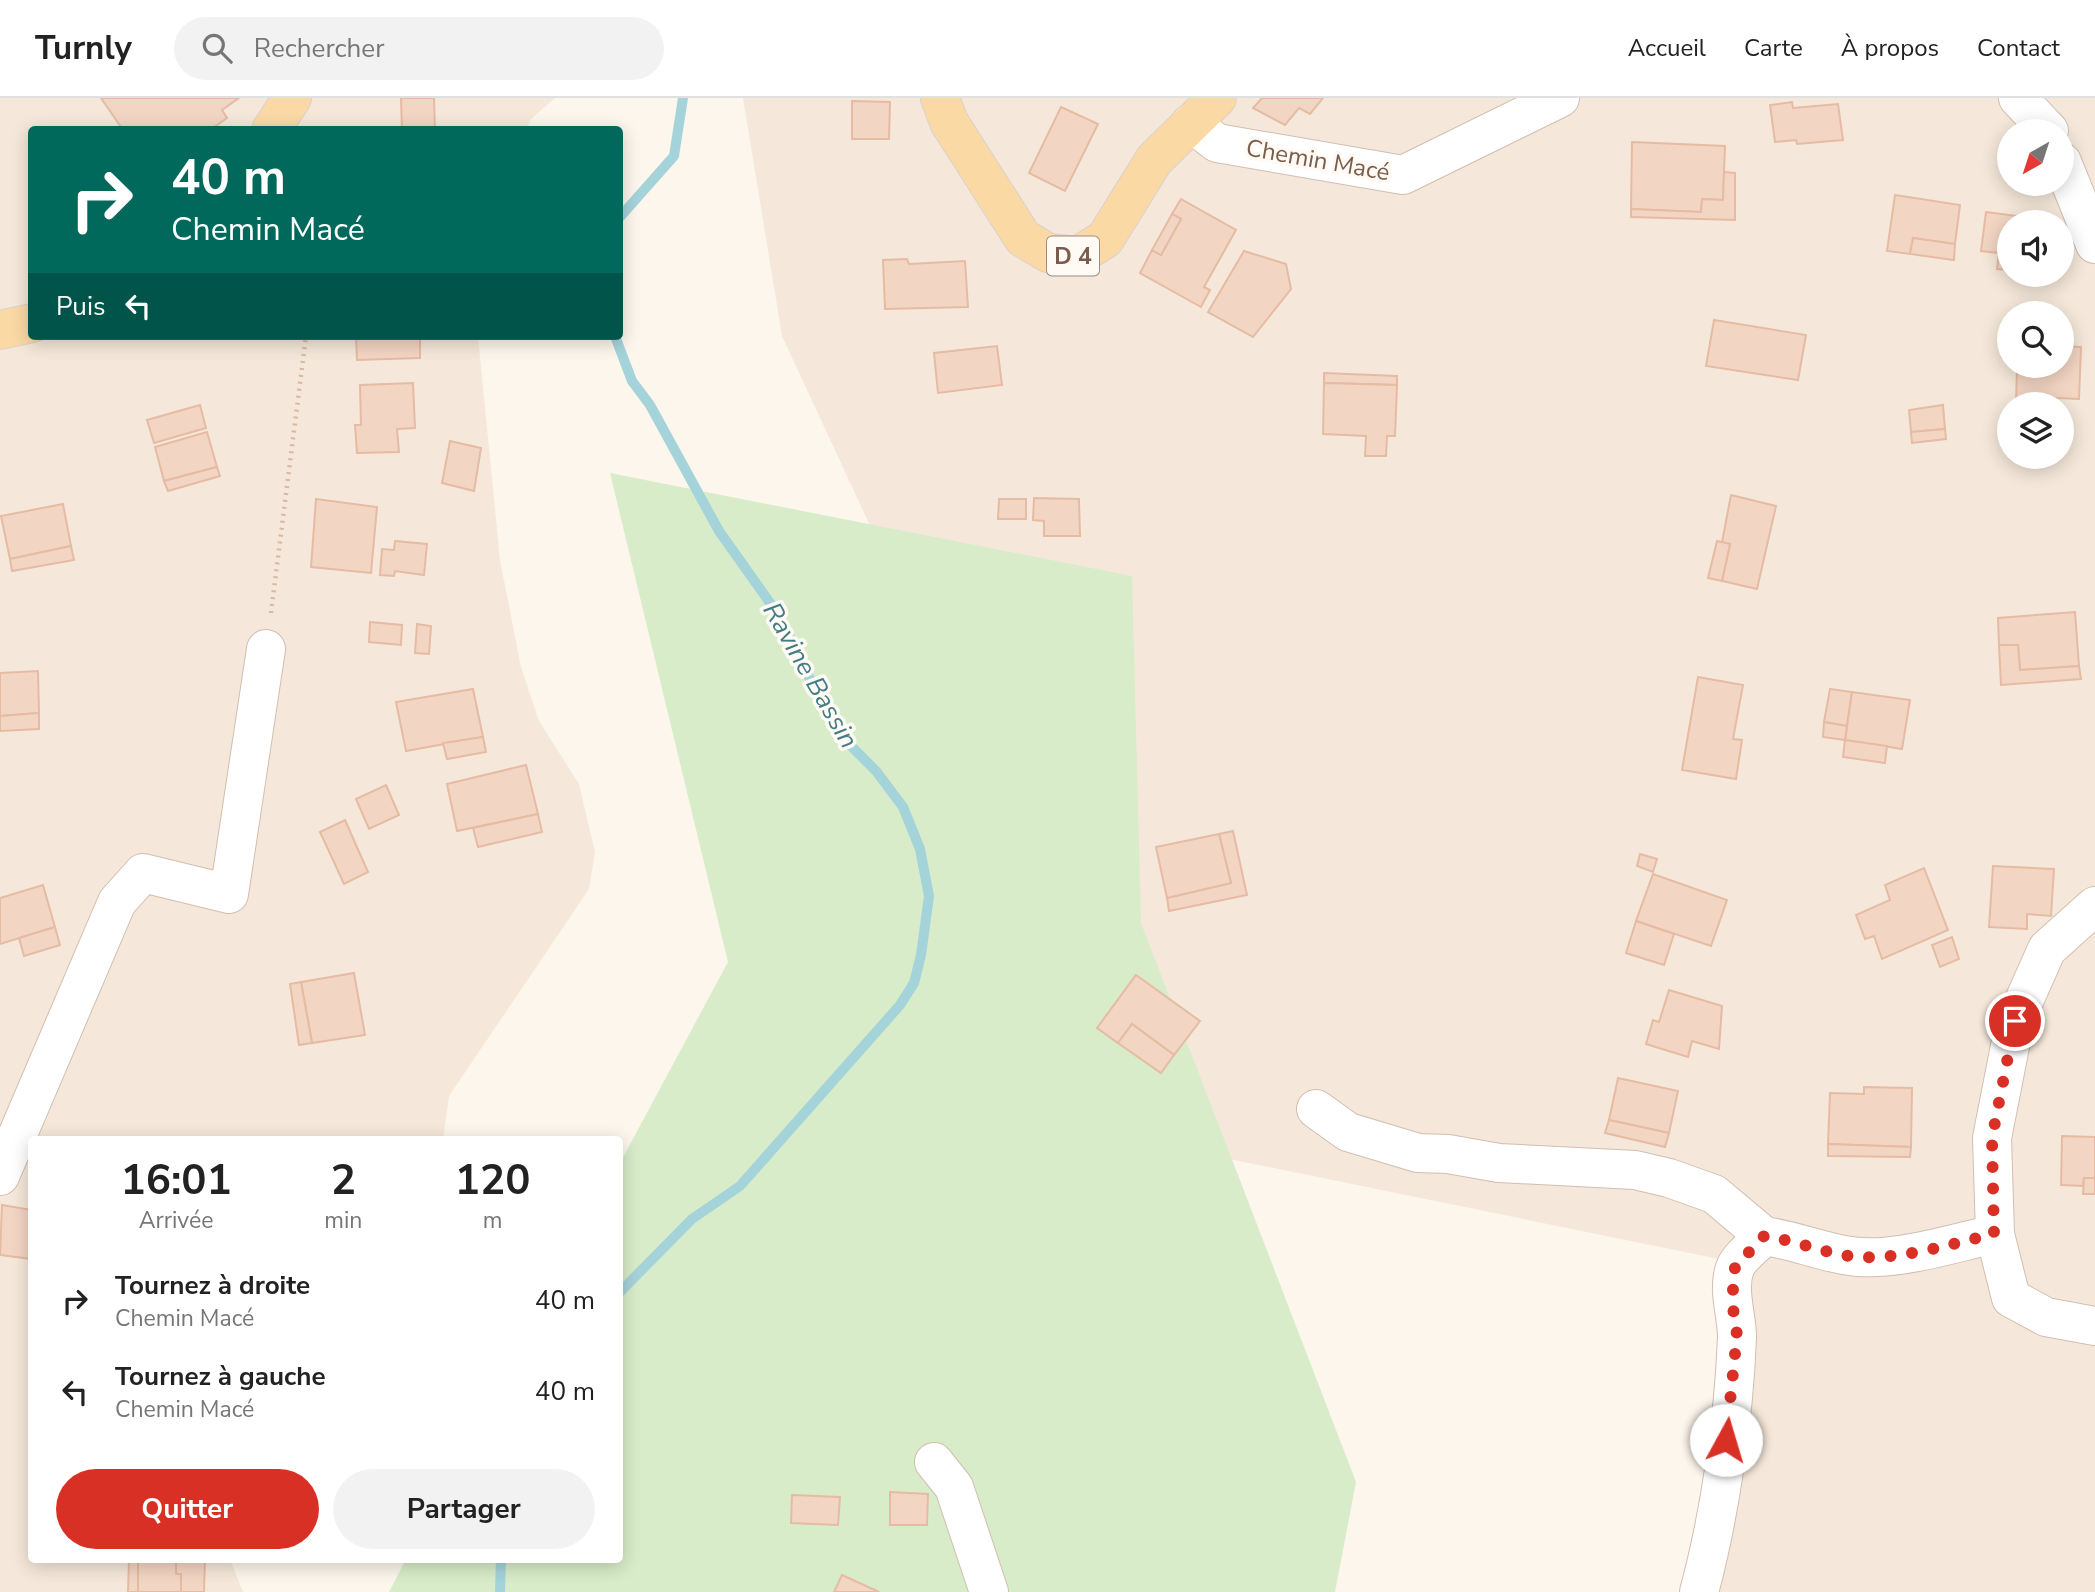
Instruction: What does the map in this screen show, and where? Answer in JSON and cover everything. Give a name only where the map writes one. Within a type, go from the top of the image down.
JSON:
[{"type":"main road","points":[[274,126],[292,98]]},
{"type":"main road","name":"D 4","points":[[940,98],[949,122],[1023,238],[1048,253],[1078,256],[1105,239],[1154,160],[1204,111]]},
{"type":"main road","points":[[0,330],[28,324]]},
{"type":"street","name":"Chemin Macé","points":[[1204,111],[1217,143],[1402,175],[1560,98]]},
{"type":"street","points":[[2018,98],[2038,119]]},
{"type":"street","points":[[2074,192],[2095,244]]},
{"type":"street","points":[[0,1177],[117,902],[143,873],[229,894],[266,649]]},
{"type":"street","points":[[2095,906],[2046,949],[2015,1021],[1992,1138],[1994,1234],[2011,1298],[2046,1317],[2095,1326]]},
{"type":"street","points":[[1316,1109],[1348,1132],[1418,1153],[1448,1154],[1499,1163],[1635,1170],[1669,1178],[1714,1194],[1764,1236],[1798,1241],[1845,1255],[1904,1255],[1994,1234]]},
{"type":"street","points":[[1699,1592],[1712,1544],[1724,1466],[1737,1335],[1732,1301],[1735,1267],[1764,1236]]},
{"type":"street","points":[[934,1462],[954,1487],[989,1592]]},
{"type":"path","points":[[266,649],[305,340]]},
{"type":"shaded area","points":[[0,98],[555,98],[531,119],[528,126],[28,126],[28,340],[478,340],[500,560],[521,667],[539,721],[579,784],[595,852],[589,889],[449,1096],[443,1136],[28,1136],[28,1563],[232,1563],[243,1592],[0,1592]]},
{"type":"shaded area","points":[[743,98],[2095,98],[2095,1592],[1699,1592],[1712,1543],[1724,1260],[1033,1119],[931,657],[782,336]]},
{"type":"green space","points":[[610,473],[1132,576],[1141,923],[1356,1482],[1335,1592],[389,1592],[404,1563],[623,1563],[623,1157],[728,962]]},
{"type":"building","points":[[101,98],[239,98],[222,110],[227,118],[216,126],[120,126]]},
{"type":"building","points":[[401,98],[434,98],[435,126],[402,126]]},
{"type":"building","points":[[1262,98],[1323,98],[1310,114],[1299,108],[1285,125],[1253,108]]},
{"type":"building","points":[[852,101],[890,102],[889,139],[852,139]]},
{"type":"building","points":[[1792,102],[1793,108],[1838,104],[1843,140],[1797,144],[1796,140],[1775,142],[1770,105]]},
{"type":"building","points":[[1061,107],[1098,124],[1065,191],[1029,173]]},
{"type":"building","points":[[1632,142],[1725,146],[1723,200],[1702,199],[1701,212],[1631,209]]},
{"type":"building","points":[[1724,172],[1735,173],[1735,220],[1631,217],[1631,209],[1701,212],[1702,199],[1723,200]]},
{"type":"building","points":[[1895,195],[1960,205],[1955,244],[1913,238],[1910,254],[1887,251]]},
{"type":"building","points":[[1181,199],[1236,230],[1204,287],[1210,290],[1201,307],[1140,273],[1152,250],[1161,255],[1181,219],[1172,214]]},
{"type":"building","points":[[1986,212],[1997,213],[1997,253],[1981,251]]},
{"type":"building","points":[[1172,214],[1181,219],[1161,255],[1152,250]]},
{"type":"building","points":[[1913,238],[1955,244],[1954,260],[1910,254]]},
{"type":"building","points":[[1244,251],[1286,264],[1291,289],[1253,337],[1208,312]]},
{"type":"building","points":[[907,259],[909,264],[965,261],[968,307],[885,309],[883,260]]},
{"type":"building","points":[[1714,320],[1806,335],[1798,380],[1706,366]]},
{"type":"building","points":[[356,340],[420,340],[420,358],[357,360]]},
{"type":"building","points":[[997,346],[1002,385],[938,393],[934,353]]},
{"type":"building","points":[[2074,347],[2081,347],[2079,399],[2074,399],[2074,392],[2016,392],[2017,378],[2074,378]]},
{"type":"building","points":[[1324,373],[1397,376],[1397,385],[1324,383]]},
{"type":"building","points":[[413,383],[415,428],[397,429],[399,452],[357,453],[355,425],[361,425],[360,385]]},
{"type":"building","points":[[1324,383],[1397,385],[1395,436],[1387,436],[1386,456],[1365,456],[1366,436],[1323,434]]},
{"type":"building","points":[[200,405],[206,428],[154,443],[147,420]]},
{"type":"building","points":[[1943,405],[1945,429],[1911,432],[1909,410]]},
{"type":"building","points":[[1945,429],[1946,439],[1912,443],[1911,432]]},
{"type":"building","points":[[207,432],[217,467],[164,481],[155,447]]},
{"type":"building","points":[[450,441],[481,448],[474,491],[442,483]]},
{"type":"building","points":[[217,467],[220,476],[168,491],[164,481]]},
{"type":"building","points":[[1731,495],[1776,506],[1757,589],[1722,581],[1730,544],[1722,542]]},
{"type":"building","points":[[1034,498],[1079,499],[1080,536],[1044,536],[1044,521],[1033,520]]},
{"type":"building","points":[[316,499],[377,507],[371,573],[311,567]]},
{"type":"building","points":[[999,499],[1026,499],[1026,519],[998,519]]},
{"type":"building","points":[[63,504],[71,546],[10,559],[1,516]]},
{"type":"building","points":[[395,541],[427,544],[424,575],[395,571],[394,576],[380,575],[382,549],[394,550]]},
{"type":"building","points":[[1717,541],[1730,544],[1722,581],[1708,578]]},
{"type":"building","points":[[71,546],[74,560],[12,571],[10,559]]},
{"type":"building","points":[[2075,612],[2079,666],[2020,670],[2018,645],[1999,645],[1998,618]]},
{"type":"building","points":[[370,622],[402,625],[401,645],[369,642]]},
{"type":"building","points":[[417,624],[431,626],[429,654],[415,653]]},
{"type":"building","points":[[1999,645],[2018,645],[2020,670],[2079,666],[2081,679],[2001,685]]},
{"type":"building","points":[[38,671],[39,713],[0,716],[0,673]]},
{"type":"building","points":[[1698,677],[1743,685],[1733,739],[1742,740],[1736,779],[1682,770]]},
{"type":"building","points":[[473,689],[483,737],[406,751],[396,702]]},
{"type":"building","points":[[1830,689],[1852,692],[1847,726],[1824,722]]},
{"type":"building","points":[[1852,692],[1910,700],[1902,749],[1845,740]]},
{"type":"building","points":[[39,713],[39,729],[0,731],[0,716]]},
{"type":"building","points":[[1824,722],[1847,726],[1845,740],[1823,737]]},
{"type":"building","points":[[483,737],[486,752],[447,759],[443,743]]},
{"type":"building","points":[[1845,740],[1887,746],[1885,763],[1843,757]]},
{"type":"building","points":[[526,765],[538,814],[457,831],[447,784]]},
{"type":"building","points":[[386,785],[399,815],[369,829],[356,799]]},
{"type":"building","points":[[538,814],[542,832],[478,847],[473,828]]},
{"type":"building","points":[[345,820],[368,872],[344,884],[320,832]]},
{"type":"building","points":[[1233,831],[1247,895],[1169,911],[1167,898],[1231,883],[1219,834]]},
{"type":"building","points":[[1219,834],[1231,883],[1167,898],[1156,847]]},
{"type":"building","points":[[1640,854],[1657,859],[1653,872],[1637,866]]},
{"type":"building","points":[[1993,866],[2054,869],[2051,916],[2027,914],[2027,929],[1989,927]]},
{"type":"building","points":[[1924,868],[1948,930],[1882,959],[1874,936],[1865,939],[1856,915],[1890,900],[1885,885]]},
{"type":"building","points":[[1653,874],[1727,900],[1711,946],[1636,921]]},
{"type":"building","points":[[43,885],[55,927],[0,944],[0,898]]},
{"type":"building","points":[[1636,921],[1674,934],[1664,965],[1626,953]]},
{"type":"building","points":[[55,927],[60,945],[24,956],[19,938]]},
{"type":"building","points":[[1952,937],[1959,959],[1940,967],[1932,945]]},
{"type":"building","points":[[354,973],[365,1035],[312,1043],[301,982]]},
{"type":"building","points":[[1136,975],[1200,1021],[1174,1055],[1132,1024],[1118,1043],[1097,1028]]},
{"type":"building","points":[[301,982],[312,1043],[299,1045],[290,984]]},
{"type":"building","points":[[1669,990],[1722,1006],[1719,1049],[1692,1041],[1688,1057],[1646,1044],[1653,1020],[1659,1022]]},
{"type":"building","points":[[1132,1024],[1174,1055],[1161,1073],[1118,1043]]},
{"type":"building","points":[[1618,1078],[1678,1091],[1669,1133],[1609,1120]]},
{"type":"building","points":[[1864,1087],[1912,1088],[1911,1147],[1828,1144],[1830,1093],[1864,1094]]},
{"type":"building","points":[[1609,1120],[1669,1133],[1665,1147],[1605,1133]]},
{"type":"building","points":[[2062,1136],[2095,1137],[2095,1178],[2084,1178],[2083,1186],[2061,1185]]},
{"type":"building","points":[[1828,1144],[1911,1147],[1910,1157],[1828,1156]]},
{"type":"building","points":[[2084,1178],[2095,1178],[2095,1194],[2083,1194]]},
{"type":"building","points":[[2,1205],[28,1209],[28,1258],[0,1255]]},
{"type":"building","points":[[890,1492],[928,1494],[927,1525],[890,1525]]},
{"type":"building","points":[[792,1495],[840,1497],[838,1525],[791,1523]]},
{"type":"building","points":[[129,1563],[138,1563],[138,1592],[128,1592]]},
{"type":"building","points":[[138,1563],[176,1563],[176,1574],[181,1574],[181,1592],[138,1592]]},
{"type":"building","points":[[176,1563],[205,1563],[204,1592],[181,1592],[181,1574],[176,1574]]},
{"type":"building","points":[[842,1575],[879,1592],[834,1592]]},
{"type":"waterway","name":"Ravine Bassin","points":[[623,214],[674,156],[683,98]]},
{"type":"waterway","name":"Ravine Bassin","points":[[617,340],[632,381],[650,405],[719,531],[780,617],[817,694],[845,740],[876,771],[903,807],[920,849],[929,896],[921,955],[914,983],[900,1005],[740,1186],[692,1219],[623,1289]]},
{"type":"waterway","name":"Ravine Bassin","points":[[500,1592],[501,1563]]},
{"type":"route","points":[[1726,1440],[1737,1335],[1732,1301],[1735,1267],[1764,1236],[1798,1241],[1845,1255],[1904,1255],[1994,1234],[1992,1138],[2015,1021]]}]
